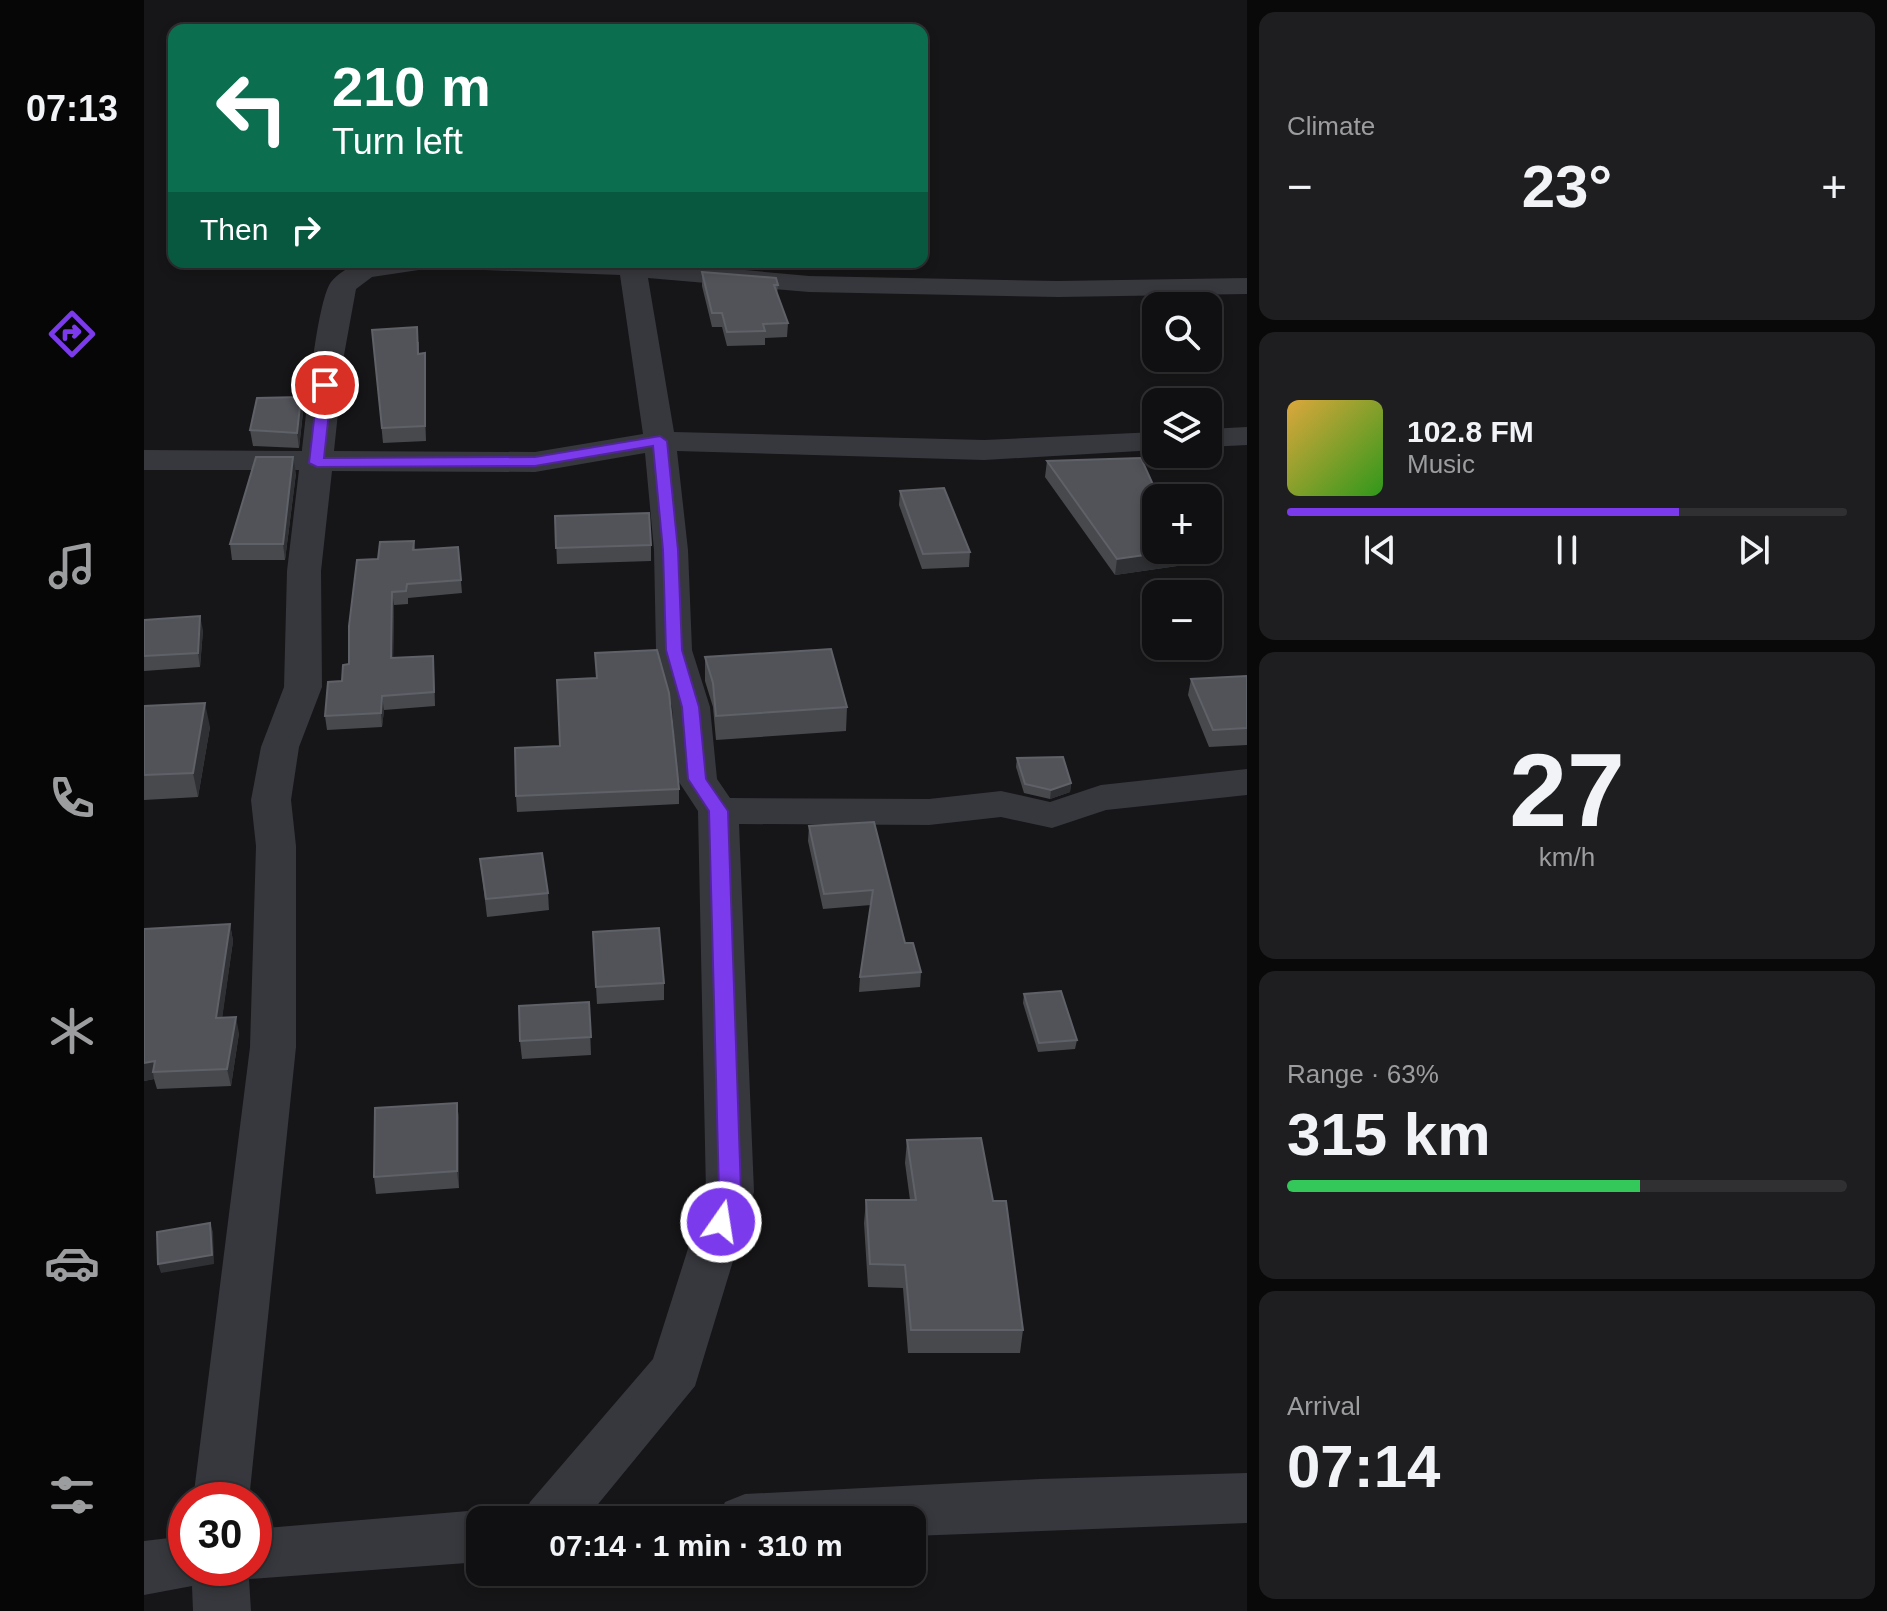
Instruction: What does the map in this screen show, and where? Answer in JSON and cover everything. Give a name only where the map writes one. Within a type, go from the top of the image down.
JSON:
[{"type":"street","points":[[223,1482],[273,1047],[276,846],[271,800],[280,747],[303,687],[304,571],[329,355],[343,286],[364,270],[379,268]]},
{"type":"street","points":[[562,1506],[676,1370],[730,1192],[718,811],[697,779],[691,707],[674,650],[671,550],[660,441],[632,268]]},
{"type":"street","points":[[656,268],[786,284],[1058,289],[1247,286]]},
{"type":"street","points":[[1222,437],[1247,436]]},
{"type":"street","points":[[144,460],[535,462],[660,441],[984,450],[1142,442]]},
{"type":"street","points":[[718,811],[929,812],[1001,804],[1052,815],[1101,798],[1247,782]]},
{"type":"street","points":[[926,1510],[1247,1498]]},
{"type":"street","points":[[272,1553],[466,1537]]},
{"type":"street","points":[[144,1568],[168,1565]]},
{"type":"street","points":[[221,1586],[222,1611]]},
{"type":"building","points":[[702,272],[776,278],[778,285],[774,285],[788,323],[763,324],[765,331],[727,332],[722,313],[712,313]]},
{"type":"building","points":[[417,327],[418,354],[425,353],[425,426],[382,428],[372,330]]},
{"type":"building","points":[[301,397],[297,433],[250,430],[257,398]]},
{"type":"building","points":[[256,457],[293,457],[283,544],[230,544]]},
{"type":"building","points":[[1141,458],[1142,468],[1146,468],[1153,484],[1142,484],[1142,555],[1117,559],[1047,461]]},
{"type":"building","points":[[944,488],[970,552],[923,554],[900,491]]},
{"type":"building","points":[[649,513],[651,545],[556,548],[555,516]]},
{"type":"building","points":[[414,541],[413,550],[458,547],[461,580],[407,584],[406,591],[392,592],[391,658],[433,656],[434,692],[382,696],[381,713],[325,716],[328,682],[342,681],[343,665],[349,664],[349,626],[357,560],[378,559],[380,542]]},
{"type":"building","points":[[200,616],[198,653],[144,656],[144,620]]},
{"type":"building","points":[[831,649],[847,707],[716,716],[713,683],[705,657]]},
{"type":"building","points":[[657,650],[669,693],[679,789],[516,796],[515,748],[560,746],[557,680],[597,678],[595,653]]},
{"type":"building","points":[[1247,676],[1247,728],[1213,730],[1191,679]]},
{"type":"building","points":[[205,703],[193,773],[144,775],[144,706]]},
{"type":"building","points":[[1063,757],[1071,783],[1051,790],[1025,784],[1017,758]]},
{"type":"building","points":[[874,822],[905,943],[913,943],[921,972],[860,977],[873,890],[824,894],[809,826]]},
{"type":"building","points":[[542,853],[548,893],[486,899],[480,859]]},
{"type":"building","points":[[230,924],[216,1018],[236,1017],[227,1069],[153,1072],[155,1061],[144,1063],[144,929]]},
{"type":"building","points":[[659,928],[664,983],[596,987],[593,932]]},
{"type":"building","points":[[1061,991],[1077,1040],[1039,1043],[1024,994]]},
{"type":"building","points":[[589,1002],[591,1037],[520,1041],[519,1006]]},
{"type":"building","points":[[457,1103],[457,1171],[374,1177],[375,1108]]},
{"type":"building","points":[[981,1138],[993,1201],[1006,1201],[1023,1330],[911,1330],[905,1265],[870,1264],[866,1200],[916,1200],[907,1140]]},
{"type":"building","points":[[210,1223],[212,1255],[158,1264],[157,1232]]},
{"type":"route","points":[[325,385],[317,463],[535,462],[660,441],[671,550],[674,650],[691,707],[697,779],[718,811],[725,951],[730,1192],[721,1222]]}]
